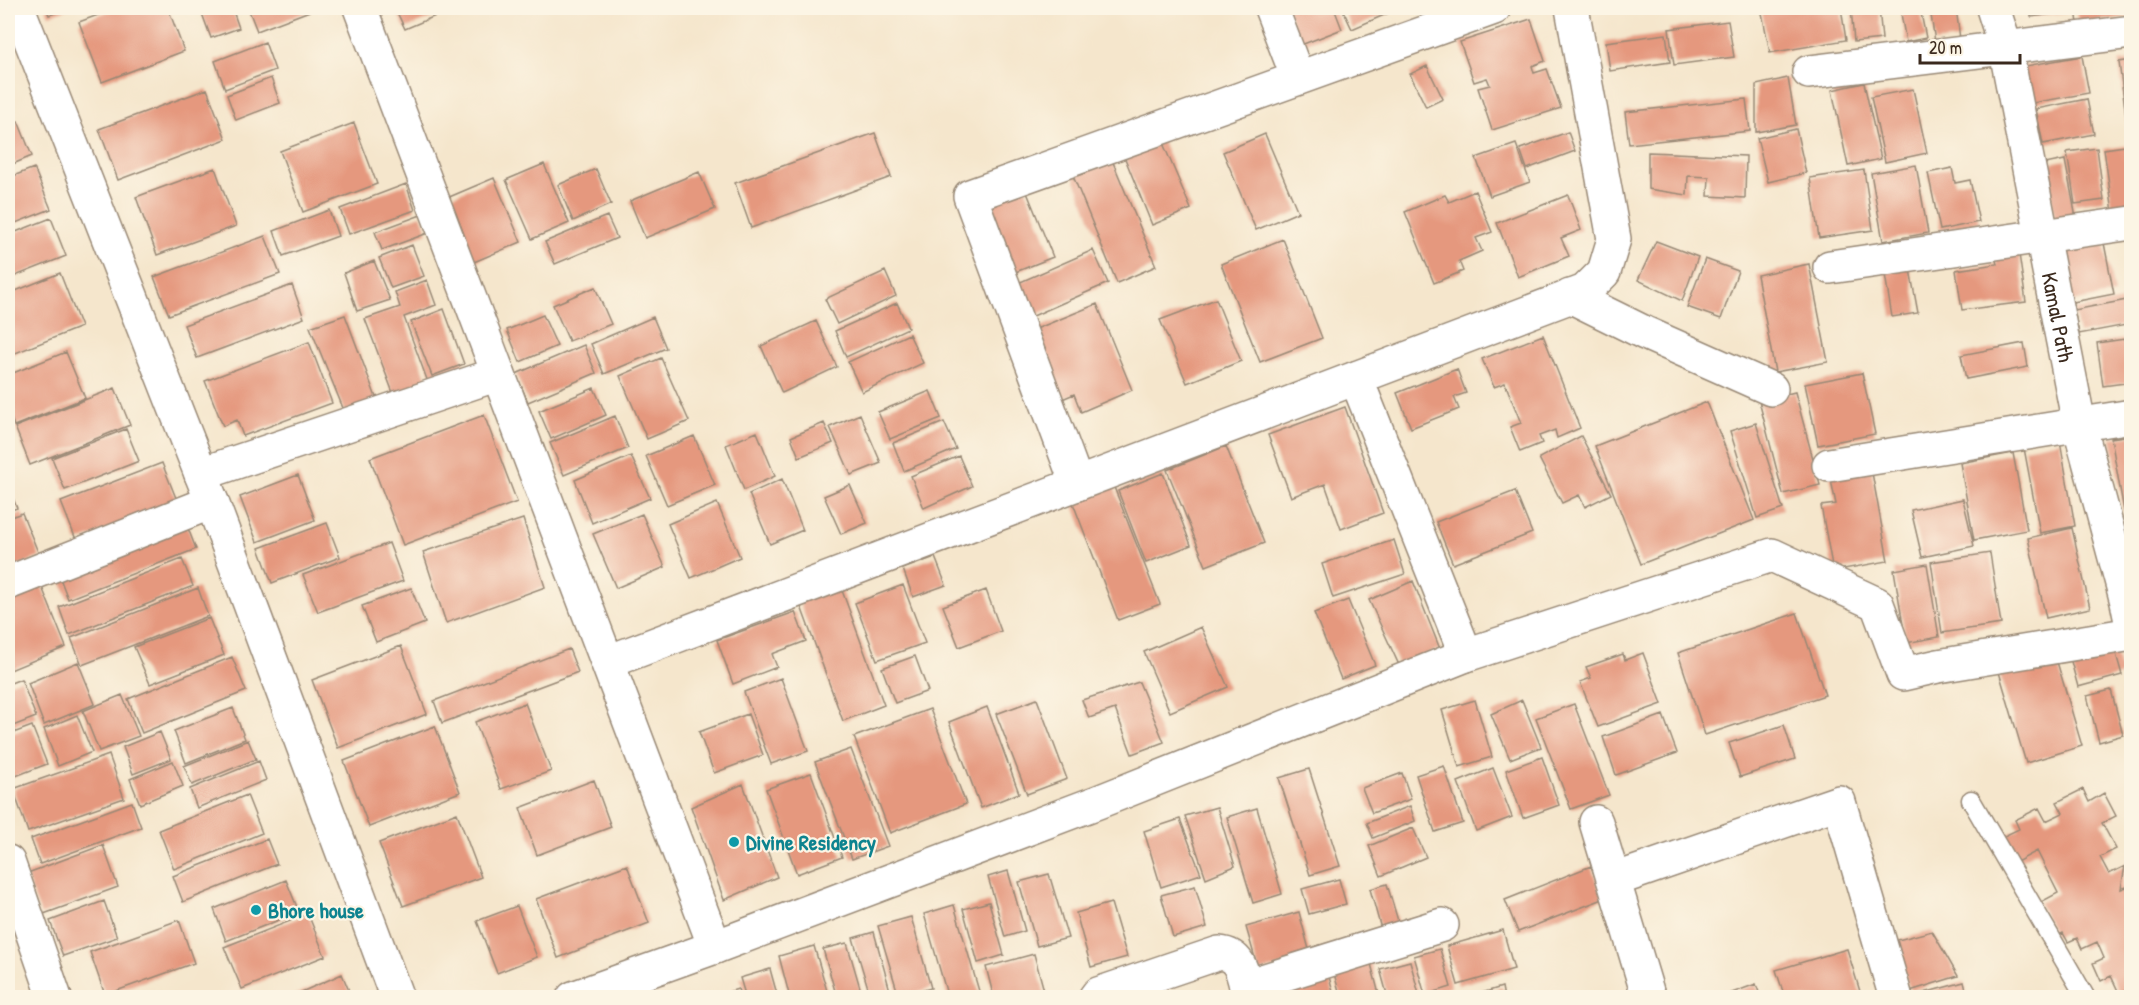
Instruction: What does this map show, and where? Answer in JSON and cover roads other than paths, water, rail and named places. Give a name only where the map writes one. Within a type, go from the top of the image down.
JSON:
[{"type":"street","points":[[18,8],[20,50],[206,488],[397,998]]},
{"type":"street","points":[[360,8],[715,947]]},
{"type":"street","points":[[1271,8],[1298,78]]},
{"type":"street","points":[[1077,484],[970,196],[1494,8]]},
{"type":"street","points":[[608,662],[1585,291],[1604,272],[1614,239],[1572,8]]},
{"type":"street","name":"Kamal Path","points":[[1993,8],[2005,46],[2079,424],[2130,610]]},
{"type":"street","points":[[1809,72],[2132,32]]},
{"type":"street","points":[[1830,267],[2132,223]]},
{"type":"street","points":[[1570,296],[1645,333],[1772,389]]},
{"type":"street","points":[[8,583],[206,488],[498,374]]},
{"type":"street","points":[[1356,378],[1466,654]]},
{"type":"street","points":[[1829,465],[2132,416]]},
{"type":"street","points":[[573,998],[715,947],[1098,802],[1466,654],[1772,555],[1877,604],[1903,674],[1938,666],[2132,634]]},
{"type":"street","points":[[1614,880],[1839,801],[1896,998]]},
{"type":"street","points":[[1596,822],[1650,998]]},
{"type":"street","points":[[10,877],[55,998]]},
{"type":"street","points":[[1095,998],[1098,994],[1219,953],[1230,954],[1238,962],[1248,992],[1442,925]]},
{"type":"lane","points":[[1971,800],[2086,998]]},
{"type":"place","name":"Divine Residency","points":[[734,842]]},
{"type":"place","name":"Bhore house","points":[[256,910]]}]
